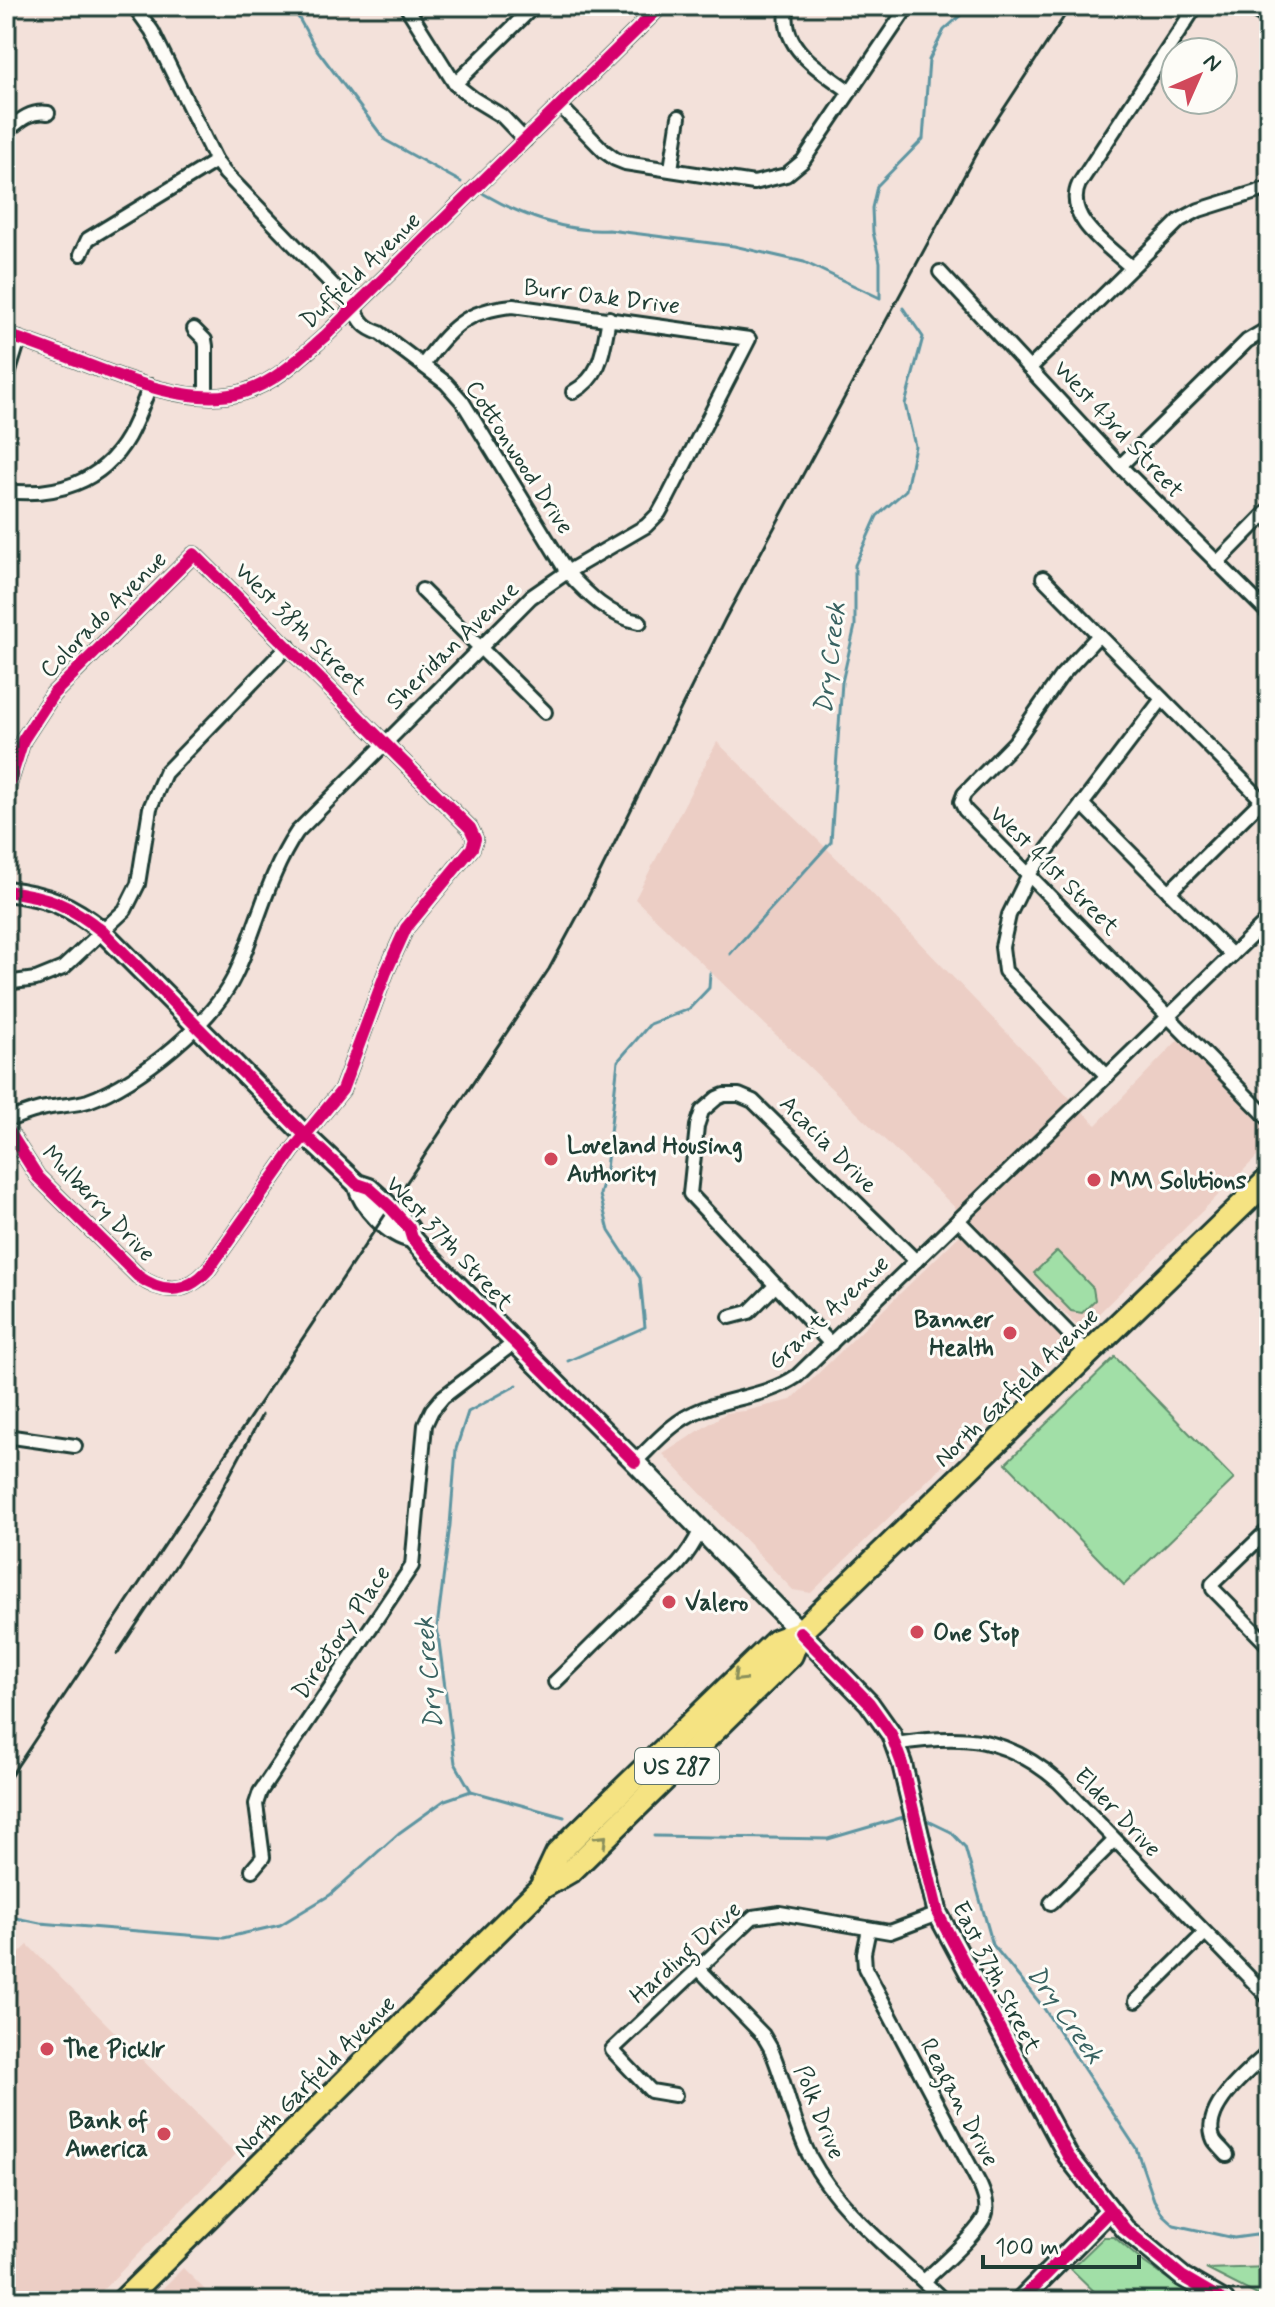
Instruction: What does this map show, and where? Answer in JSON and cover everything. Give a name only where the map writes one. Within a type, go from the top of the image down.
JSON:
[{"type":"highway","name":"North Garfield Avenue","points":[[123,2301],[541,1888],[557,1854],[576,1835],[776,1641],[800,1632],[1269,1179]]},
{"type":"street","name":"Cottonwood Drive","points":[[134,6],[152,31],[216,161],[225,173],[354,307],[359,321],[423,365],[462,401],[567,572],[588,595],[624,619],[640,622]]},
{"type":"street","points":[[406,6],[455,84],[502,116],[525,140]]},
{"type":"street","points":[[455,84],[534,6]]},
{"type":"street","name":"Duffield Avenue","points":[[12,337],[150,386],[206,396],[245,392],[276,376],[308,351],[661,6]]},
{"type":"street","points":[[788,6],[786,24],[790,41],[849,91]]},
{"type":"street","points":[[560,106],[615,159],[754,183],[786,175],[803,161],[908,6]]},
{"type":"street","points":[[1131,267],[1079,217],[1074,196],[1196,6]]},
{"type":"street","points":[[1248,6],[1269,19]]},
{"type":"street","points":[[6,132],[38,111],[48,113]]},
{"type":"street","points":[[671,169],[679,117]]},
{"type":"street","points":[[81,254],[88,239],[216,161]]},
{"type":"street","points":[[1031,367],[1189,214],[1269,188]]},
{"type":"street","name":"West 43rd Street","points":[[940,272],[1120,466],[1269,614]]},
{"type":"street","name":"Burr Oak Drive","points":[[423,365],[456,325],[489,309],[525,307],[749,339]]},
{"type":"street","points":[[573,392],[595,374],[609,318]]},
{"type":"street","points":[[1120,466],[1247,341],[1269,328]]},
{"type":"street","points":[[194,329],[205,340],[206,396]]},
{"type":"street","points":[[6,381],[12,361],[12,337]]},
{"type":"street","name":"Sheridan Avenue","points":[[6,1124],[45,1108],[87,1101],[107,1093],[149,1068],[196,1025],[226,993],[266,890],[297,832],[531,597],[646,526],[659,513],[749,339]]},
{"type":"street","points":[[6,491],[41,493],[61,490],[92,476],[117,455],[135,423],[150,386]]},
{"type":"street","points":[[1217,563],[1269,510]]},
{"type":"street","name":"West 38th Street","points":[[194,554],[470,828],[475,839],[472,848],[406,928],[391,959],[342,1090],[306,1136]]},
{"type":"street","name":"Colorado Avenue","points":[[6,794],[23,740],[53,694],[194,554]]},
{"type":"street","points":[[1043,578],[1265,804],[1169,892]]},
{"type":"street","points":[[422,590],[545,712]]},
{"type":"street","name":"West 41st Street","points":[[1099,635],[1061,676],[1015,742],[964,794],[961,802],[965,810],[1269,1119]]},
{"type":"street","points":[[6,983],[36,979],[63,968],[125,910],[138,884],[150,808],[165,773],[288,646]]},
{"type":"street","points":[[1107,1076],[1005,971],[1002,947],[1009,915],[1029,874],[1162,699]]},
{"type":"street","points":[[1082,804],[1232,955]]},
{"type":"street","name":"West 37th Street","points":[[6,891],[34,894],[60,902],[102,931],[357,1184],[361,1196],[381,1219],[402,1237],[412,1238],[800,1632]]},
{"type":"street","name":"Grant Avenue","points":[[635,1462],[670,1429],[694,1412],[769,1392],[797,1376],[1269,919]]},
{"type":"street","name":"Acacia Drive","points":[[831,1344],[690,1194],[700,1116],[710,1103],[724,1095],[746,1097],[760,1106],[916,1261]]},
{"type":"street","name":"Mulberry Drive","points":[[6,1124],[38,1177],[129,1268],[148,1283],[176,1298],[208,1270],[306,1136]]},
{"type":"street","points":[[958,1220],[1088,1353]]},
{"type":"street","points":[[730,1317],[749,1312],[775,1286]]},
{"type":"street","name":"Directory Place","points":[[252,1870],[263,1857],[256,1804],[260,1792],[412,1566],[425,1425],[443,1397],[514,1343]]},
{"type":"street","points":[[6,1436],[75,1446]]},
{"type":"street","points":[[1269,1529],[1212,1584],[1213,1589],[1269,1646]]},
{"type":"street","points":[[555,1682],[676,1570],[700,1531]]},
{"type":"street","name":"East 37th Street","points":[[800,1632],[869,1703],[895,1744],[938,1914],[1061,2144],[1109,2211],[1183,2277],[1224,2301]]},
{"type":"street","name":"Elder Drive","points":[[895,1744],[927,1738],[962,1738],[1015,1750],[1059,1782],[1269,1998]]},
{"type":"street","points":[[1051,1903],[1115,1840]]},
{"type":"street","name":"Harding Drive","points":[[675,2095],[651,2091],[612,2050],[741,1926],[759,1914],[780,1913],[882,1932],[899,1930],[938,1914]]},
{"type":"street","name":"Reagan Drive","points":[[869,1929],[864,1953],[865,1968],[980,2185],[986,2205],[984,2218],[977,2228],[924,2281]]},
{"type":"street","points":[[1136,2001],[1205,1933]]},
{"type":"street","name":"Polk Drive","points":[[697,1967],[763,2035],[770,2047],[800,2136],[825,2180],[855,2218],[944,2301]]},
{"type":"street","points":[[1227,2155],[1214,2140],[1212,2120],[1220,2101],[1269,2052]]},
{"type":"street","points":[[1020,2301],[1109,2211]]},
{"type":"shaded area","points":[[717,742],[856,877],[1096,1125],[1179,1039],[1269,1132],[1269,1145],[1082,1330],[635,899]]},
{"type":"shaded area","points":[[962,1233],[1069,1343],[811,1593],[793,1590],[663,1454],[726,1413],[791,1400]]},
{"type":"shaded area","points":[[28,1945],[236,2154],[92,2301],[6,2301],[6,1966]]},
{"type":"shaded area","points":[[183,2268],[216,2301],[150,2301]]},
{"type":"green space","points":[[1057,1251],[1093,1288],[1095,1300],[1082,1313],[1071,1311],[1034,1273]]},
{"type":"green space","points":[[1115,1357],[1234,1479],[1124,1585],[1006,1463]]},
{"type":"green space","points":[[1104,2237],[1114,2237],[1142,2261],[1200,2301],[1104,2301],[1071,2269]]},
{"type":"green space","points":[[1269,2267],[1269,2301],[1206,2269]]},
{"type":"waterway","name":"Dry Creek","points":[[292,6],[315,47],[385,140],[461,182]]},
{"type":"waterway","name":"Dry Creek","points":[[484,194],[513,209],[577,229],[609,230],[734,246],[804,262],[880,298],[880,262],[873,232],[872,208],[877,186],[923,139],[929,60],[944,30],[971,6]]},
{"type":"waterway","name":"Dry Creek","points":[[730,954],[831,842],[842,682],[855,626],[855,565],[877,516],[906,490],[915,446],[905,404],[923,337],[903,308]]},
{"type":"waterway","name":"Dry Creek","points":[[568,1361],[645,1327],[640,1278],[609,1231],[600,1195],[606,1169],[618,1061],[650,1024],[689,1009],[709,988],[710,973]]},
{"type":"waterway","name":"Dry Creek","points":[[517,1385],[468,1412],[456,1449],[437,1627],[455,1763],[471,1791],[564,1817]]},
{"type":"waterway","points":[[6,1916],[40,1923],[224,1938],[280,1925],[330,1895],[399,1833],[445,1800],[471,1791]]},
{"type":"waterway","name":"Dry Creek","points":[[654,1836],[828,1839],[907,1816]]},
{"type":"waterway","name":"Dry Creek","points":[[922,1818],[951,1832],[965,1847],[993,1945],[1043,2007],[1136,2148],[1154,2200],[1163,2215],[1174,2225],[1234,2238],[1256,2235],[1269,2238]]},
{"type":"railway","points":[[6,1783],[549,969],[589,895],[725,619],[984,139],[1071,6]]},
{"type":"railway","points":[[117,1654],[204,1523],[262,1415]]},
{"type":"cycle path","points":[[6,335],[125,378],[187,395],[216,396],[256,388],[288,368],[325,336],[661,6]]},
{"type":"cycle path","points":[[6,794],[23,740],[53,694],[194,554],[470,828],[475,839],[472,848],[406,928],[386,972],[342,1090],[292,1151],[208,1270],[191,1284],[165,1288],[138,1276],[38,1177],[6,1127]]},
{"type":"cycle path","points":[[6,891],[57,903],[102,931],[306,1136],[357,1184],[369,1188],[390,1207],[426,1254],[635,1462]]},
{"type":"cycle path","points":[[800,1632],[869,1703],[891,1734],[902,1764],[938,1914],[1068,2156],[1125,2229],[1183,2277],[1224,2301]]},
{"type":"cycle path","points":[[1020,2301],[1109,2211]]},
{"type":"place","name":"Loveland Housing Authority","points":[[551,1159]]},
{"type":"place","name":"MM Solutions","points":[[1094,1180]]},
{"type":"place","name":"Banner Health","points":[[1010,1333]]},
{"type":"place","name":"Valero","points":[[669,1602]]},
{"type":"place","name":"One Stop","points":[[917,1632]]},
{"type":"place","name":"The Picklr","points":[[47,2049]]},
{"type":"place","name":"Bank of America","points":[[164,2134]]}]
